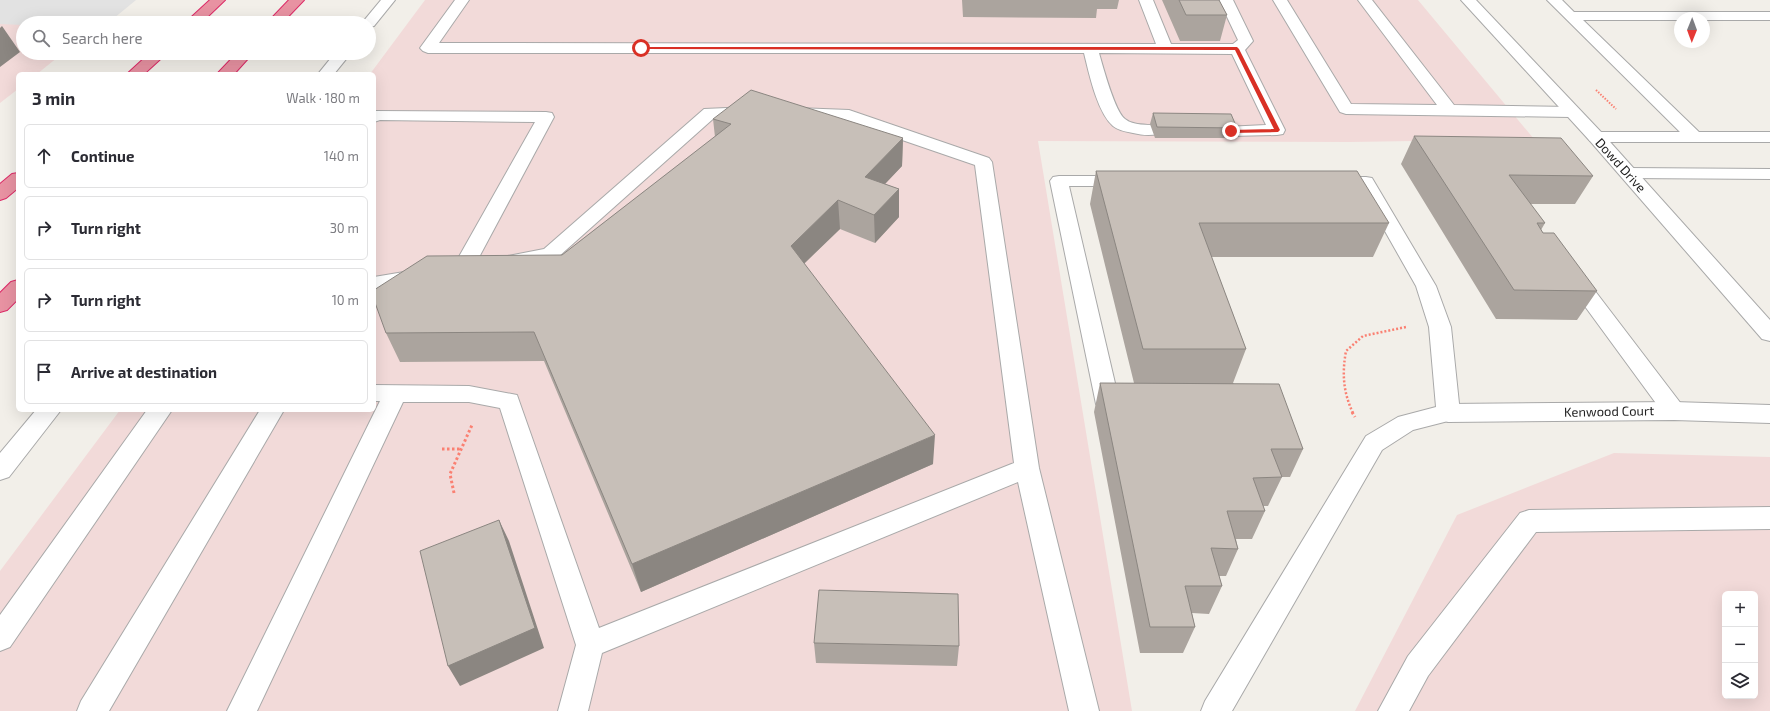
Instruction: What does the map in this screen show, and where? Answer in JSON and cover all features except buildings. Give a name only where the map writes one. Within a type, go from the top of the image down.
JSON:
[{"type":"highway","points":[[200,16],[218,0]]},
{"type":"highway","points":[[281,16],[297,0]]},
{"type":"highway","points":[[137,72],[151,60]]},
{"type":"highway","points":[[227,72],[238,60]]},
{"type":"highway","points":[[0,194],[16,180]]},
{"type":"highway","points":[[0,306],[16,289]]},
{"type":"street","points":[[375,16],[388,0]]},
{"type":"street","points":[[462,0],[428,48],[1237,49],[1246,41],[1226,0]]},
{"type":"street","points":[[1146,0],[1165,48]]},
{"type":"street","points":[[1280,0],[1346,109],[1571,112]]},
{"type":"street","points":[[1365,0],[1449,110]]},
{"type":"street","name":"Dowd Drive","points":[[1468,0],[1571,112],[1596,137],[1770,334]]},
{"type":"street","points":[[1554,0],[1696,137]]},
{"type":"street","points":[[1570,16],[1770,16]]},
{"type":"street","points":[[1090,48],[1111,112],[1118,122],[1130,128],[1152,130]]},
{"type":"street","points":[[1231,131],[1278,130],[1237,49]]},
{"type":"street","points":[[328,72],[337,60]]},
{"type":"street","points":[[376,284],[550,254],[710,113],[774,112],[843,114],[983,162],[1027,468],[1084,711]]},
{"type":"street","points":[[376,115],[546,117],[448,272]]},
{"type":"street","points":[[1596,137],[1770,137]]},
{"type":"street","points":[[1628,173],[1770,174]]},
{"type":"street","points":[[1132,404],[1108,404],[1060,181],[1138,181]]},
{"type":"street","points":[[1311,182],[1366,182],[1426,286],[1440,327],[1448,413]]},
{"type":"street","points":[[1563,262],[1674,410]]},
{"type":"street","points":[[242,711],[385,393],[469,394],[509,401],[590,645],[572,711]]},
{"type":"street","name":"Kenwood Court","points":[[1216,711],[1374,443],[1406,423],[1448,413],[1674,410],[1770,414]]},
{"type":"street","points":[[0,470],[47,412]]},
{"type":"street","points":[[0,638],[159,412]]},
{"type":"street","points":[[92,711],[271,412]]},
{"type":"street","points":[[590,645],[1027,468]]},
{"type":"street","points":[[1393,711],[1418,666],[1530,521],[1770,518]]},
{"type":"path","points":[[1356,419],[1345,398],[1342,373],[1346,351],[1363,336],[1410,326]]},
{"type":"path","points":[[454,493],[450,474],[475,419]]},
{"type":"path","points":[[442,449],[462,450]]},
{"type":"shaded area","points":[[0,0],[16,16],[16,60],[54,60],[39,72],[16,72],[16,91],[0,103]]},
{"type":"shaded area","points":[[0,0],[136,0],[117,16],[16,16],[16,25],[0,24]]},
{"type":"shaded area","points":[[425,0],[1418,0],[1534,139],[1350,142],[1038,141],[1132,711],[0,711],[0,571],[119,412],[376,412],[376,72],[371,72]]},
{"type":"shaded area","points":[[1614,453],[1770,457],[1770,711],[1355,711],[1457,515]]},
{"type":"route","points":[[641,48],[1237,49],[1278,130],[1231,131]]}]
